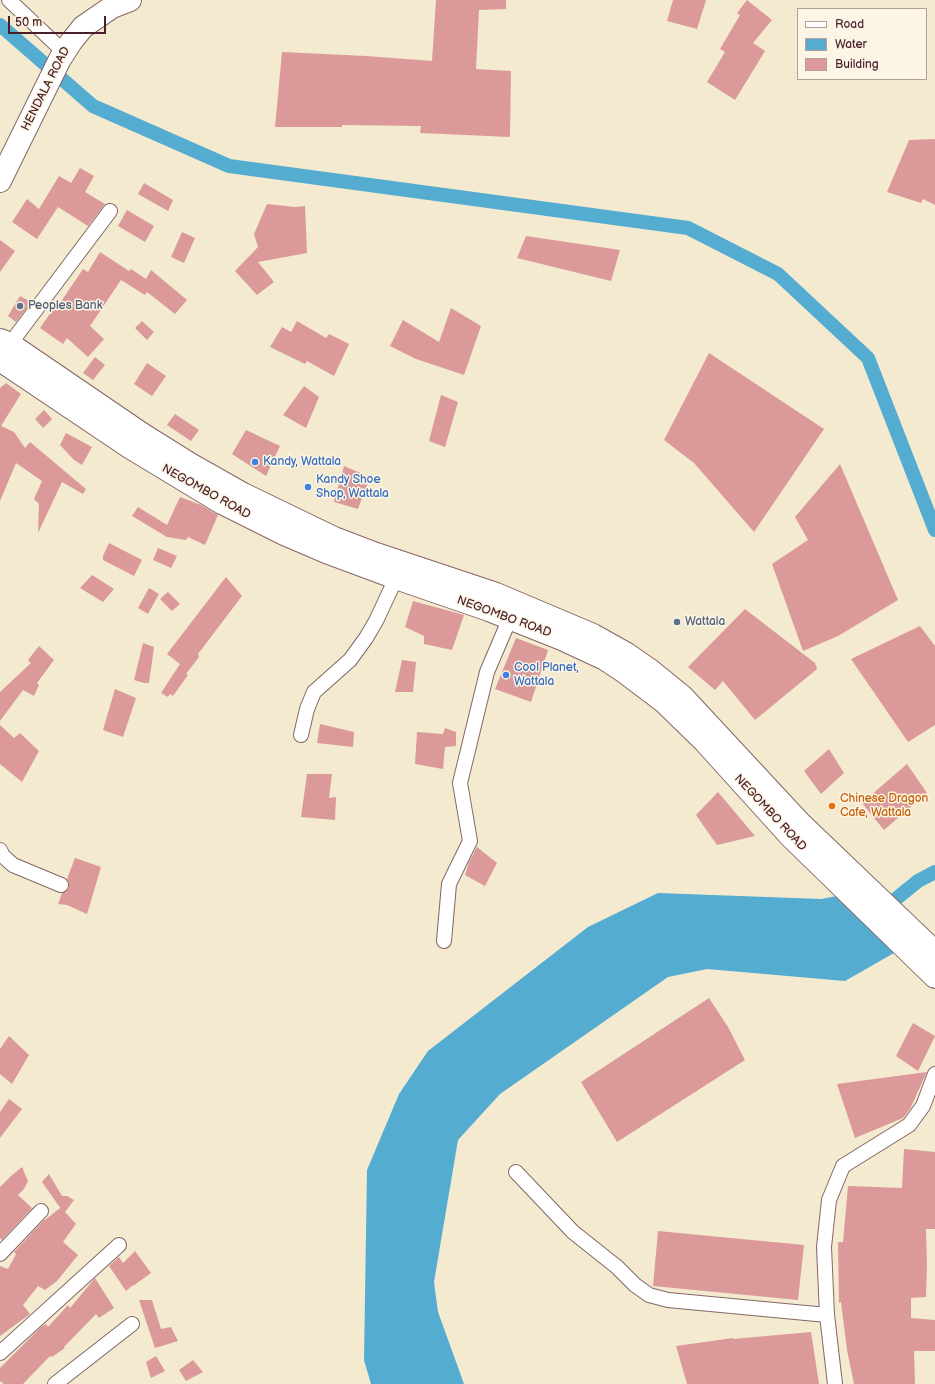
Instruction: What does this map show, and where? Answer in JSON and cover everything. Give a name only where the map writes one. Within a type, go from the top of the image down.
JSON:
[{"type":"main road","name":"HENDALA ROAD","points":[[0,181],[62,55],[84,27],[112,7],[130,0]]},
{"type":"main road","name":"NEGOMBO ROAD","points":[[3,348],[138,452],[222,503],[284,534],[396,578],[594,635],[627,654],[672,686],[712,727],[800,822],[852,884],[927,953],[935,977]]},
{"type":"main road","name":"NEGOMBO ROAD","points":[[3,348],[190,464],[243,494],[334,538],[376,554],[496,594],[513,611]]},
{"type":"street","points":[[9,0],[62,55]]},
{"type":"street","points":[[3,348],[110,211]]},
{"type":"street","points":[[301,735],[307,709],[314,692],[350,660],[366,638],[376,621],[396,578]]},
{"type":"street","points":[[444,941],[449,884],[470,841],[460,783],[487,672],[513,611]]},
{"type":"street","points":[[0,850],[3,856],[13,865],[61,885]]},
{"type":"street","points":[[835,1384],[827,1315],[824,1247],[829,1200],[843,1166],[909,1126],[924,1106],[935,1074]]},
{"type":"street","points":[[516,1172],[572,1232],[617,1267],[635,1285],[649,1295],[668,1300],[827,1315]]},
{"type":"street","points":[[0,1254],[41,1212]]},
{"type":"street","points":[[0,1353],[119,1246]]},
{"type":"street","points":[[55,1384],[132,1324]]},
{"type":"water","points":[[658,893],[821,899],[837,896],[894,953],[845,981],[707,969],[668,977],[500,1094],[458,1140],[434,1282],[438,1312],[464,1384],[371,1384],[364,1360],[367,1170],[399,1094],[428,1051],[588,927]]},
{"type":"building","points":[[436,0],[506,0],[506,9],[479,10],[476,69],[511,71],[510,137],[420,133],[421,126],[342,125],[342,127],[275,127],[282,52],[432,61]]},
{"type":"building","points":[[673,0],[706,0],[697,29],[667,21]]},
{"type":"building","points":[[747,0],[772,20],[753,43],[765,51],[735,100],[707,82],[725,52],[720,49],[740,15],[737,13]]},
{"type":"building","points":[[935,139],[935,205],[923,199],[921,203],[887,192],[909,140]]},
{"type":"building","points":[[80,168],[94,176],[85,192],[105,204],[88,226],[58,207],[37,239],[12,222],[27,199],[39,209],[59,176],[71,183]]},
{"type":"building","points":[[144,183],[173,200],[168,211],[138,194]]},
{"type":"building","points":[[267,204],[295,207],[305,206],[307,253],[258,262],[274,282],[257,295],[235,271],[258,247],[254,234]]},
{"type":"building","points":[[127,210],[154,226],[145,242],[118,226]]},
{"type":"building","points":[[182,232],[195,238],[184,263],[171,257]]},
{"type":"building","points":[[526,236],[620,250],[611,281],[517,258]]},
{"type":"building","points":[[0,240],[15,251],[0,272]]},
{"type":"building","points":[[100,252],[129,271],[131,269],[146,279],[151,270],[187,300],[175,314],[147,292],[145,295],[121,280],[90,326],[104,339],[88,357],[67,338],[63,344],[40,328],[56,305],[58,306],[83,269],[88,272]]},
{"type":"building","points":[[20,296],[31,302],[16,322],[8,316]]},
{"type":"building","points":[[451,308],[481,326],[464,375],[416,359],[390,346],[403,320],[439,342]]},
{"type":"building","points":[[142,321],[154,332],[147,340],[135,328]]},
{"type":"building","points":[[297,321],[326,338],[329,334],[349,344],[334,376],[307,361],[305,364],[270,347],[282,327],[291,332]]},
{"type":"building","points":[[709,353],[824,429],[754,532],[694,463],[664,440]]},
{"type":"building","points":[[95,357],[105,365],[93,380],[83,373]]},
{"type":"building","points":[[147,363],[166,376],[152,396],[134,384]]},
{"type":"building","points":[[6,383],[21,394],[1,426],[14,432],[25,448],[30,442],[86,489],[83,494],[62,482],[38,533],[39,504],[34,499],[42,481],[16,463],[0,501],[0,388]]},
{"type":"building","points":[[304,386],[319,397],[306,428],[283,415]]},
{"type":"building","points":[[441,395],[458,402],[445,447],[429,441]]},
{"type":"building","points":[[44,410],[52,419],[43,428],[35,419]]},
{"type":"building","points":[[175,414],[199,430],[191,441],[167,425]]},
{"type":"building","points":[[246,430],[280,446],[266,476],[232,454]]},
{"type":"building","points":[[66,433],[92,447],[82,465],[74,460],[60,445]]},
{"type":"building","points":[[840,464],[898,600],[838,636],[803,651],[772,564],[808,540],[795,517]]},
{"type":"building","points":[[344,466],[370,477],[358,509],[334,502]]},
{"type":"building","points":[[180,497],[201,505],[218,515],[205,545],[188,537],[186,540],[167,537],[132,516],[138,507],[167,525]]},
{"type":"building","points":[[109,543],[142,560],[134,576],[103,560],[103,556]]},
{"type":"building","points":[[158,548],[177,556],[171,568],[153,560]]},
{"type":"building","points":[[92,575],[114,589],[103,602],[80,588]]},
{"type":"building","points":[[226,577],[242,596],[198,654],[199,657],[186,674],[188,675],[173,696],[170,694],[168,697],[161,693],[180,664],[167,654]]},
{"type":"building","points":[[149,588],[159,594],[148,614],[138,608]]},
{"type":"building","points":[[168,592],[180,604],[172,611],[160,599]]},
{"type":"building","points":[[413,601],[464,615],[452,650],[424,644],[424,636],[405,627]]},
{"type":"building","points":[[745,609],[815,663],[817,669],[755,720],[723,681],[715,690],[688,667]]},
{"type":"building","points":[[920,626],[935,646],[935,725],[908,742],[851,659]]},
{"type":"building","points":[[516,638],[548,650],[531,702],[495,689]]},
{"type":"building","points":[[143,643],[154,647],[149,683],[134,680]]},
{"type":"building","points":[[39,646],[54,660],[37,683],[39,685],[34,696],[23,690],[0,721],[0,692],[31,663],[28,660]]},
{"type":"building","points":[[402,660],[416,662],[413,692],[395,692]]},
{"type":"building","points":[[115,689],[136,698],[123,737],[103,730]]},
{"type":"building","points":[[320,724],[354,732],[353,747],[317,743]]},
{"type":"building","points":[[0,725],[14,738],[20,733],[39,751],[22,782],[0,764]]},
{"type":"building","points":[[445,728],[456,732],[456,746],[445,747],[443,769],[415,764],[417,732],[443,734]]},
{"type":"building","points":[[829,749],[844,773],[821,794],[804,771]]},
{"type":"building","points":[[907,764],[927,793],[884,830],[862,803]]},
{"type":"building","points":[[307,774],[332,774],[329,798],[336,797],[335,820],[301,817]]},
{"type":"building","points":[[718,792],[755,836],[717,845],[696,815]]},
{"type":"building","points":[[477,847],[497,863],[485,886],[465,875],[469,862]]},
{"type":"building","points":[[75,858],[101,867],[87,914],[67,905],[58,904],[62,893],[69,888],[67,879]]},
{"type":"building","points":[[709,998],[728,1027],[745,1060],[617,1142],[581,1082]]},
{"type":"building","points":[[913,1023],[935,1036],[918,1071],[896,1056]]},
{"type":"building","points":[[9,1036],[29,1055],[12,1084],[0,1074],[0,1049]]},
{"type":"building","points":[[927,1072],[910,1109],[903,1118],[855,1138],[837,1084]]},
{"type":"building","points":[[9,1099],[22,1109],[0,1138],[0,1112]]},
{"type":"building","points":[[904,1149],[935,1152],[935,1229],[926,1229],[926,1297],[911,1298],[911,1318],[935,1320],[935,1351],[914,1351],[915,1384],[854,1384],[847,1350],[841,1302],[839,1303],[838,1242],[843,1242],[848,1186],[902,1188]]},
{"type":"building","points":[[22,1167],[28,1181],[24,1189],[18,1195],[32,1208],[2,1240],[0,1238],[0,1187]]},
{"type":"building","points":[[49,1174],[62,1196],[67,1196],[74,1200],[65,1212],[76,1224],[63,1242],[78,1255],[57,1281],[45,1290],[38,1286],[23,1305],[30,1314],[0,1336],[0,1266],[8,1269],[16,1254],[14,1252],[44,1220],[60,1208],[61,1209],[42,1182]]},
{"type":"building","points":[[658,1231],[804,1245],[798,1300],[653,1286]]},
{"type":"building","points":[[135,1251],[151,1273],[126,1291],[109,1266],[119,1257],[123,1263]]},
{"type":"building","points":[[95,1278],[114,1308],[99,1318],[96,1314],[64,1347],[65,1348],[52,1357],[50,1356],[23,1384],[4,1384],[0,1381],[0,1368],[41,1327],[46,1324],[48,1327],[68,1305],[70,1308]]},
{"type":"building","points":[[139,1300],[152,1300],[161,1329],[171,1327],[178,1341],[155,1348]]},
{"type":"building","points":[[811,1332],[819,1384],[687,1384],[676,1346],[733,1338]]},
{"type":"building","points":[[156,1356],[165,1371],[151,1378],[146,1362]]},
{"type":"building","points":[[193,1360],[203,1372],[186,1381],[179,1370]]},
{"type":"waterway","points":[[0,25],[93,106],[229,166],[688,228],[778,274],[868,358],[935,530]]},
{"type":"waterway","points":[[881,911],[918,881],[935,872]]},
{"type":"place","name":"Peoples Bank","points":[[20,306]]},
{"type":"place","name":"Kandy, Wattala","points":[[255,462]]},
{"type":"place","name":"Kandy Shoe Shop, Wattala","points":[[308,487]]},
{"type":"place","name":"Wattala","points":[[677,622]]},
{"type":"place","name":"Cool Planet, Wattala","points":[[506,675]]},
{"type":"place","name":"Chinese Dragon Cafe, Wattala","points":[[832,806]]}]
